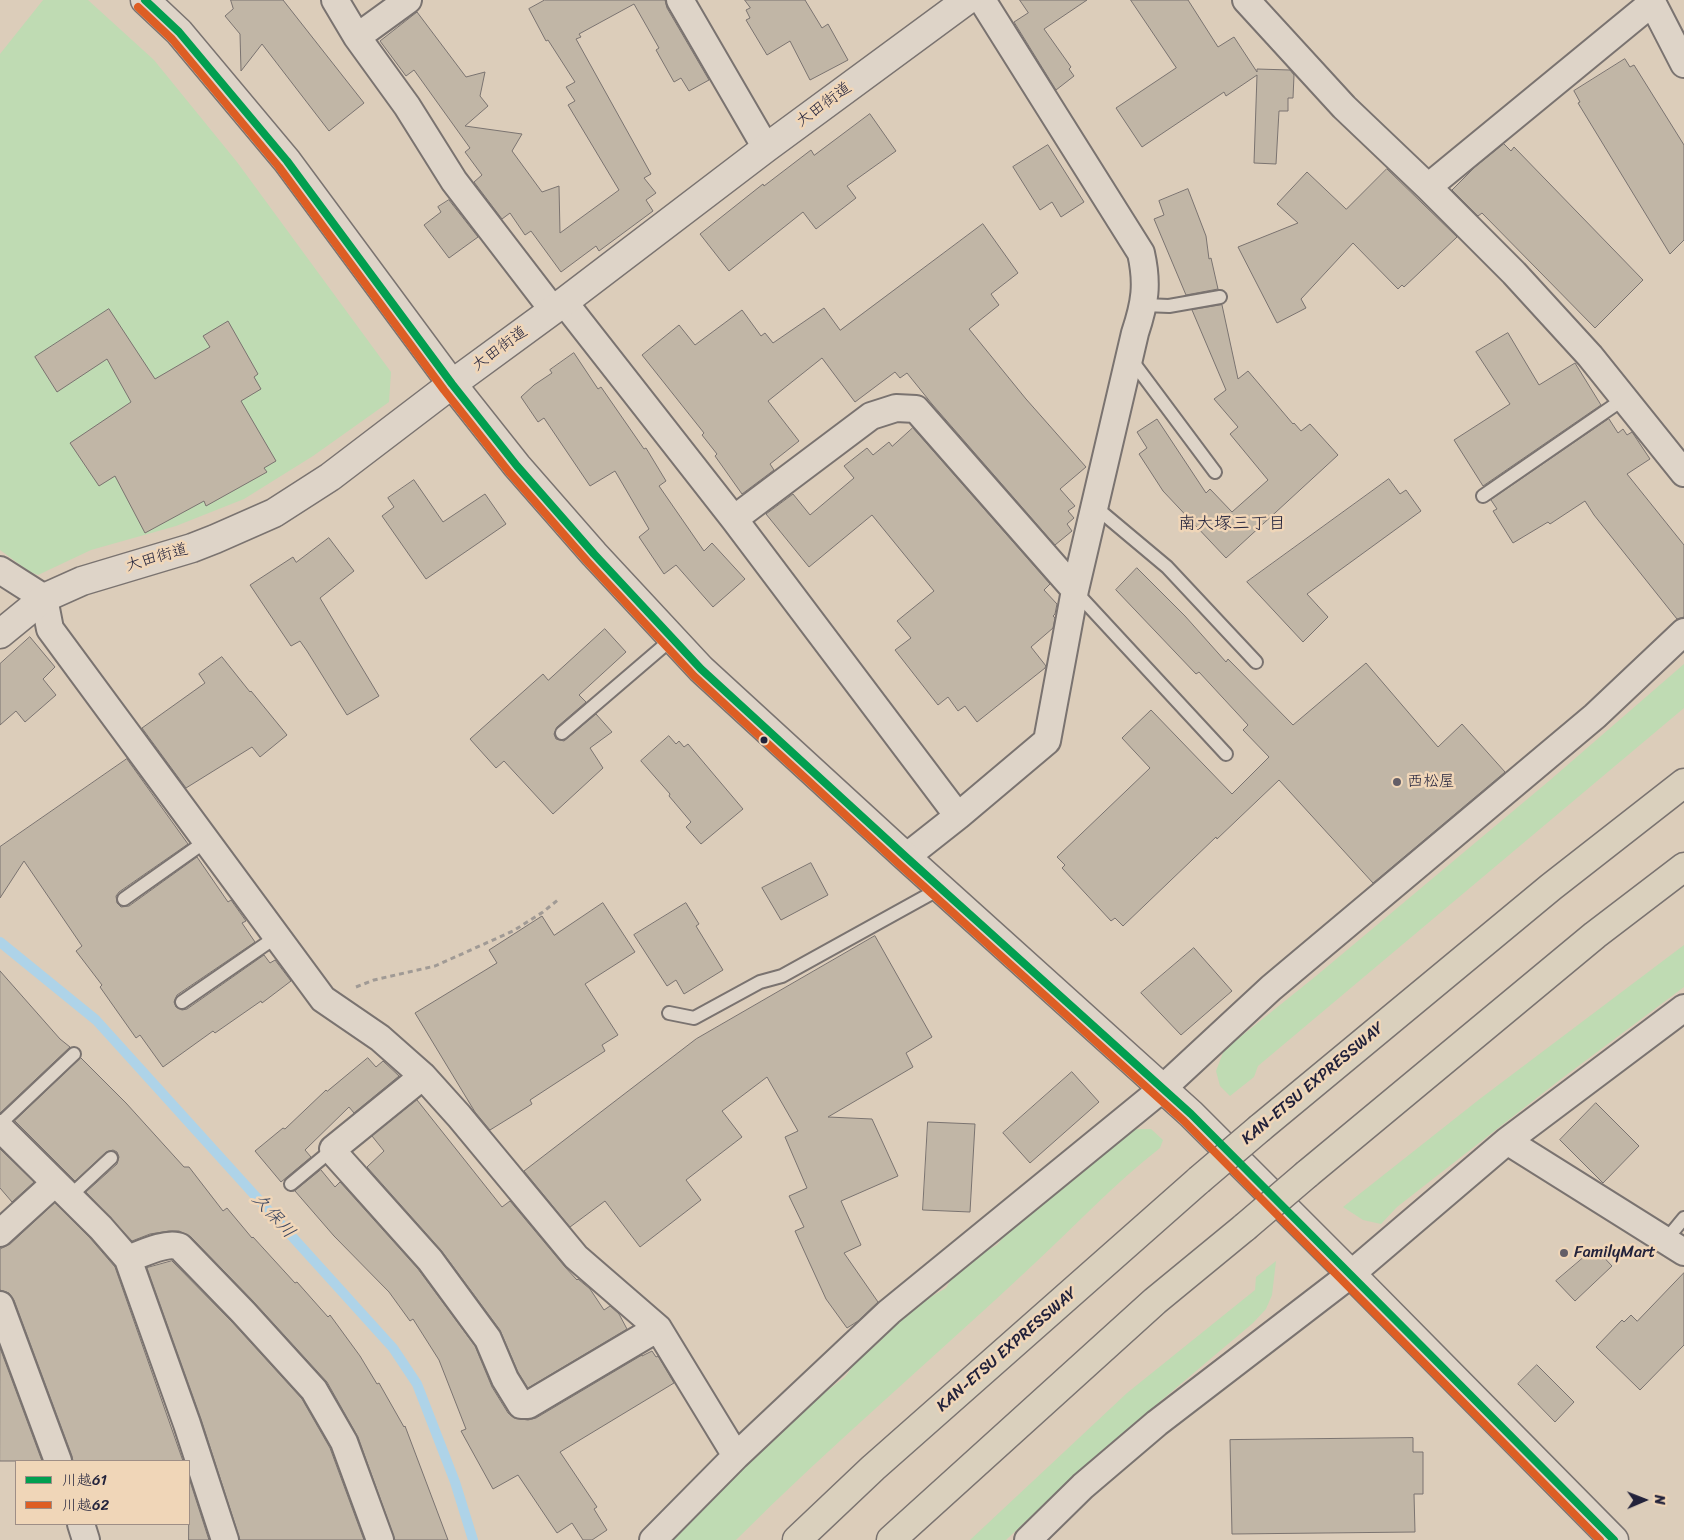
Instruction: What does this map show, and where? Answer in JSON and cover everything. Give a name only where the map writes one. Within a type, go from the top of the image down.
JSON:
[{"type":"highway","points":[[1551,887],[1684,766]]},
{"type":"highway","name":"KAN-ETSU EXPRESSWAY","points":[[798,1540],[873,1468],[1199,1180],[1551,887],[1684,783]]},
{"type":"highway","points":[[892,1540],[1155,1301],[1595,936],[1684,867]]},
{"type":"highway","points":[[1595,936],[1684,880]]},
{"type":"street","points":[[145,0],[179,32],[286,161],[452,384],[517,466],[594,554],[701,669],[1191,1114],[1352,1274],[1614,1540]]},
{"type":"street","points":[[336,0],[356,37],[407,106],[454,181],[734,519],[958,816]]},
{"type":"street","points":[[356,37],[408,0]]},
{"type":"street","points":[[680,0],[766,148]]},
{"type":"street","name":"大田街道","points":[[0,634],[44,598],[82,581],[192,548],[274,513],[330,477],[766,148],[967,0]]},
{"type":"street","points":[[906,857],[1047,741],[1074,590],[1146,292],[1145,271],[1141,253],[982,0]]},
{"type":"street","points":[[1246,0],[1344,107],[1514,273],[1590,356],[1684,473]]},
{"type":"street","points":[[1428,187],[1652,1],[1684,64]]},
{"type":"street","points":[[734,519],[871,416],[896,408],[916,409],[1074,590]]},
{"type":"street","points":[[0,570],[44,598],[50,629],[323,999],[380,1038],[423,1076],[459,1116],[576,1257],[658,1328],[736,1456]]},
{"type":"street","points":[[653,1540],[736,1456],[890,1312],[1162,1089],[1271,988],[1595,716],[1684,632]]},
{"type":"street","points":[[1028,1540],[1083,1486],[1157,1422],[1352,1274],[1507,1141],[1684,1008]]},
{"type":"street","points":[[423,1076],[333,1148],[336,1155],[430,1260],[488,1339],[505,1380],[520,1405],[528,1406],[658,1328]]},
{"type":"street","points":[[0,1128],[101,1228],[128,1259],[187,1424],[225,1540]]},
{"type":"street","points":[[1507,1141],[1674,1246]]},
{"type":"street","points":[[0,1233],[62,1190]]},
{"type":"street","points":[[128,1259],[174,1244],[180,1247],[243,1312],[314,1390],[344,1442],[380,1540]]},
{"type":"street","points":[[0,1305],[58,1460]]},
{"type":"street","points":[[80,1525],[86,1540]]},
{"type":"lane","points":[[1144,305],[1169,306],[1220,297]]},
{"type":"lane","points":[[1130,358],[1215,472]]},
{"type":"lane","points":[[1483,496],[1625,398]]},
{"type":"lane","points":[[1093,505],[1167,567],[1256,662]]},
{"type":"lane","points":[[1074,590],[1226,754]]},
{"type":"lane","points":[[562,733],[673,638]]},
{"type":"lane","points":[[124,899],[206,841]]},
{"type":"lane","points":[[669,1013],[694,1018],[760,982],[782,976],[941,888]]},
{"type":"lane","points":[[182,1002],[276,937]]},
{"type":"lane","points":[[0,1124],[74,1054]]},
{"type":"lane","points":[[291,1184],[333,1148]]},
{"type":"lane","points":[[62,1190],[110,1158]]},
{"type":"lane","points":[[1674,1246],[1684,1218]]},
{"type":"path","points":[[323,999],[374,980],[436,966],[513,931],[559,899]]},
{"type":"green space","points":[[43,0],[88,0],[154,60],[237,162],[391,372],[389,402],[313,456],[244,499],[176,526],[91,550],[38,575],[30,572],[0,550],[0,54]]},
{"type":"green space","points":[[1684,664],[1684,708],[1258,1066],[1254,1077],[1230,1096],[1220,1086],[1216,1071],[1224,1050],[1316,976],[1549,781]]},
{"type":"green space","points":[[1684,945],[1684,987],[1561,1079],[1397,1207],[1381,1224],[1363,1220],[1343,1207],[1481,1098]]},
{"type":"green space","points":[[1126,1129],[1151,1129],[1163,1140],[1160,1148],[1112,1189],[998,1298],[809,1469],[736,1540],[669,1540],[762,1447],[845,1377],[856,1362],[888,1333],[896,1321],[917,1305],[946,1288],[954,1274],[985,1251],[997,1245],[1009,1230]]},
{"type":"green space","points":[[1276,1261],[1272,1295],[1266,1309],[1253,1323],[1093,1458],[1006,1540],[970,1540],[1127,1393],[1255,1290],[1256,1277]]},
{"type":"building","points":[[231,0],[283,0],[364,103],[329,131],[262,44],[241,71],[240,34],[225,16],[233,9]]},
{"type":"building","points":[[545,0],[665,0],[667,8],[709,80],[689,91],[681,78],[674,82],[656,50],[659,48],[634,4],[579,34],[581,37],[576,39],[651,174],[644,178],[656,193],[646,200],[653,211],[599,251],[596,246],[561,272],[531,231],[525,235],[510,213],[502,219],[474,182],[482,175],[465,152],[470,148],[414,70],[406,76],[380,41],[417,12],[466,77],[485,72],[480,96],[488,106],[465,126],[522,134],[512,151],[542,192],[559,186],[560,233],[619,190],[568,105],[575,101],[566,87],[575,82],[548,40],[546,41],[529,9]]},
{"type":"building","points":[[745,0],[805,0],[822,28],[828,24],[848,60],[810,80],[790,41],[767,55],[746,20],[750,18],[746,10],[750,8]]},
{"type":"building","points":[[1020,0],[1087,0],[1044,29],[1071,67],[1069,69],[1074,76],[1056,90],[1014,22],[1028,13]]},
{"type":"building","points":[[1131,0],[1188,0],[1218,47],[1234,37],[1257,72],[1257,69],[1290,70],[1294,75],[1293,98],[1288,98],[1288,111],[1279,111],[1276,164],[1254,163],[1257,75],[1226,96],[1224,92],[1142,147],[1116,108],[1176,68]]},
{"type":"building","points":[[1625,59],[1630,67],[1634,65],[1684,145],[1684,240],[1670,254],[1578,103],[1580,102],[1574,91]]},
{"type":"building","points":[[870,114],[896,151],[847,186],[856,198],[816,229],[803,212],[729,271],[700,234],[763,184],[764,186],[811,150],[814,155]]},
{"type":"building","points":[[1504,144],[1511,151],[1514,147],[1643,280],[1595,328],[1482,213],[1478,216],[1452,190],[1475,167]]},
{"type":"building","points":[[1048,145],[1084,202],[1061,217],[1052,202],[1040,210],[1013,167]]},
{"type":"building","points":[[1387,169],[1457,237],[1404,287],[1402,285],[1398,289],[1353,243],[1301,299],[1306,308],[1277,323],[1238,247],[1298,223],[1277,204],[1307,172],[1346,209]]},
{"type":"building","points":[[1188,189],[1206,236],[1209,259],[1211,258],[1218,289],[1186,295],[1154,219],[1164,215],[1159,201]]},
{"type":"building","points":[[449,200],[478,237],[449,258],[424,225],[441,212],[438,207]]},
{"type":"building","points":[[983,224],[1018,273],[991,294],[999,305],[969,329],[1026,399],[1086,467],[1060,489],[1075,506],[1068,511],[1074,518],[1067,524],[1072,531],[1055,545],[907,373],[900,378],[895,372],[855,402],[822,358],[768,401],[799,441],[770,464],[774,470],[742,494],[715,456],[717,454],[702,435],[704,433],[642,355],[679,325],[695,345],[742,310],[761,336],[765,333],[773,343],[824,308],[840,330]]},
{"type":"building","points":[[1222,305],[1238,379],[1248,371],[1293,424],[1301,431],[1310,424],[1338,455],[1226,558],[1163,491],[1139,454],[1147,448],[1137,432],[1157,419],[1206,493],[1210,489],[1232,512],[1268,480],[1230,434],[1238,427],[1214,399],[1226,390],[1192,310]]},
{"type":"building","points":[[109,309],[155,379],[210,347],[203,336],[228,321],[258,374],[254,377],[261,389],[241,401],[276,461],[264,468],[267,472],[206,506],[204,501],[145,533],[115,476],[99,486],[70,443],[131,402],[107,359],[57,392],[35,357]]},
{"type":"building","points":[[1508,333],[1539,385],[1575,363],[1601,405],[1483,486],[1454,440],[1510,404],[1476,352]]},
{"type":"building","points":[[574,353],[598,389],[601,387],[644,449],[646,448],[666,481],[659,486],[704,551],[712,543],[745,579],[713,607],[676,565],[664,574],[639,537],[649,529],[615,471],[590,486],[544,418],[538,422],[521,397],[534,385],[552,373],[550,370]]},
{"type":"building","points":[[1609,419],[1618,433],[1623,429],[1627,435],[1632,432],[1650,459],[1627,474],[1684,545],[1684,617],[1677,619],[1594,515],[1585,501],[1550,524],[1548,522],[1513,543],[1493,511],[1497,509],[1491,500]]},
{"type":"building","points":[[913,428],[1050,584],[1044,590],[1057,604],[1053,616],[1055,618],[1053,628],[1031,647],[1046,666],[1045,668],[977,722],[965,706],[958,711],[948,697],[938,705],[895,650],[911,638],[897,621],[934,591],[872,515],[809,567],[766,514],[793,494],[810,515],[854,478],[844,466],[867,448],[873,455],[889,442],[892,446]]},
{"type":"building","points":[[1389,479],[1400,494],[1406,490],[1421,511],[1307,594],[1328,617],[1303,642],[1247,582]]},
{"type":"building","points":[[414,480],[443,522],[485,494],[506,524],[426,579],[382,516],[394,507],[388,498]]},
{"type":"building","points":[[329,538],[354,571],[320,598],[379,696],[347,715],[300,641],[291,646],[250,585],[293,557],[296,562]]},
{"type":"building","points":[[1137,568],[1185,616],[1226,662],[1228,659],[1293,725],[1366,663],[1438,747],[1462,724],[1505,772],[1373,883],[1279,780],[1123,926],[1115,918],[1111,921],[1062,868],[1065,865],[1057,857],[1150,768],[1122,738],[1151,710],[1232,794],[1269,757],[1243,730],[1248,725],[1199,672],[1196,674],[1116,590]]},
{"type":"building","points":[[605,629],[626,652],[579,695],[586,702],[557,727],[554,734],[556,739],[564,741],[596,714],[612,732],[590,748],[603,768],[553,814],[504,761],[496,768],[470,739],[543,674],[548,680]]},
{"type":"building","points":[[30,637],[55,667],[43,679],[56,695],[25,722],[16,711],[0,725],[0,664]]},
{"type":"building","points":[[222,657],[287,735],[260,757],[252,747],[186,788],[142,728],[205,683],[199,674]]},
{"type":"building","points":[[669,736],[676,744],[679,741],[684,747],[688,744],[743,809],[701,844],[686,827],[691,822],[669,796],[670,794],[641,761]]},
{"type":"building","points":[[127,759],[188,844],[119,892],[116,896],[117,903],[121,907],[129,906],[197,857],[228,902],[231,900],[246,921],[242,923],[255,942],[177,995],[174,1002],[176,1007],[182,1010],[187,1009],[264,955],[270,963],[275,960],[291,981],[262,1003],[261,1001],[215,1033],[213,1031],[163,1067],[140,1035],[136,1038],[100,987],[102,985],[76,951],[82,946],[24,861],[0,898],[0,847]]},
{"type":"building","points":[[811,863],[828,895],[781,920],[762,888]]},
{"type":"building","points":[[603,903],[635,952],[585,984],[618,1035],[602,1045],[605,1051],[530,1100],[532,1104],[490,1130],[475,1112],[415,1013],[497,963],[489,950],[542,916],[554,935]]},
{"type":"building","points":[[686,903],[699,924],[696,926],[723,970],[684,994],[676,980],[667,986],[634,935]]},
{"type":"building","points":[[875,936],[932,1037],[906,1053],[913,1067],[828,1117],[872,1119],[898,1176],[841,1201],[861,1245],[844,1253],[878,1302],[858,1321],[847,1328],[826,1299],[795,1231],[804,1227],[789,1196],[807,1188],[785,1137],[798,1131],[767,1077],[722,1111],[742,1137],[686,1180],[701,1200],[640,1247],[605,1201],[570,1227],[524,1171],[696,1039]]},
{"type":"building","points":[[1194,948],[1232,991],[1181,1035],[1141,993]]},
{"type":"building","points":[[0,971],[60,1039],[70,1047],[0,1113]]},
{"type":"building","points":[[81,1058],[126,1103],[184,1167],[189,1167],[223,1211],[227,1208],[252,1238],[295,1283],[297,1282],[328,1317],[330,1315],[360,1356],[377,1384],[379,1383],[405,1426],[448,1540],[395,1540],[358,1437],[327,1382],[191,1237],[179,1231],[169,1231],[150,1234],[132,1241],[86,1192],[117,1164],[119,1157],[117,1152],[113,1150],[106,1152],[75,1181],[15,1121]]},
{"type":"building","points":[[368,1058],[376,1067],[383,1061],[399,1076],[354,1113],[349,1107],[305,1150],[311,1157],[281,1182],[255,1151],[283,1128],[285,1129],[326,1090]]},
{"type":"building","points":[[1072,1072],[1099,1102],[1030,1163],[1003,1133]]},
{"type":"building","points":[[417,1100],[502,1207],[510,1201],[565,1267],[577,1280],[590,1289],[604,1310],[610,1306],[619,1314],[627,1329],[528,1388],[518,1372],[500,1330],[441,1250],[367,1167],[384,1151],[372,1136]]},
{"type":"building","points":[[1596,1103],[1639,1146],[1603,1183],[1560,1140]]},
{"type":"building","points":[[928,1122],[975,1124],[970,1212],[923,1210]]},
{"type":"building","points":[[0,1149],[34,1182],[12,1202],[0,1188]]},
{"type":"building","points":[[321,1170],[335,1187],[340,1182],[418,1269],[475,1346],[492,1387],[508,1413],[514,1418],[528,1420],[536,1418],[642,1355],[652,1351],[656,1357],[658,1356],[674,1383],[560,1452],[597,1507],[594,1509],[607,1530],[592,1540],[583,1540],[572,1523],[557,1533],[518,1475],[493,1489],[461,1431],[466,1429],[439,1360],[413,1319],[410,1321],[389,1292],[334,1236],[295,1191]]},
{"type":"building","points":[[55,1203],[90,1238],[115,1267],[183,1460],[73,1460],[14,1300],[9,1293],[0,1290],[0,1249],[10,1244]]},
{"type":"building","points":[[1595,1248],[1612,1266],[1575,1301],[1556,1281]]},
{"type":"building","points":[[172,1261],[232,1322],[302,1399],[330,1448],[364,1540],[240,1540],[201,1419],[147,1268]]},
{"type":"building","points":[[1684,1273],[1684,1345],[1640,1390],[1596,1347],[1622,1320],[1624,1322],[1631,1315],[1637,1321]]},
{"type":"building","points":[[0,1348],[42,1460],[0,1461]]},
{"type":"building","points":[[1537,1365],[1574,1402],[1555,1422],[1518,1384]]},
{"type":"building","points":[[1413,1438],[1413,1452],[1423,1452],[1423,1494],[1414,1494],[1415,1532],[1232,1534],[1230,1440]]},
{"type":"building","points":[[190,1481],[209,1540],[189,1540],[190,1525]]},
{"type":"waterway","name":"久保川","points":[[0,942],[96,1020],[393,1348],[417,1384],[455,1482],[473,1540]]},
{"type":"transit line","name":"川越61","points":[[145,0],[179,32],[287,161],[452,384],[517,466],[594,554],[701,669],[1191,1114],[1614,1540]]},
{"type":"transit line","name":"川越62","points":[[138,7],[172,39],[279,167],[444,390],[509,472],[587,561],[694,676],[1184,1121],[1600,1540]]},
{"type":"place","name":"西松屋","points":[[1397,782]]},
{"type":"place","name":"FamilyMart","points":[[1564,1253]]},
{"type":"district","name":"南大塚三丁目","points":[[1232,524]]}]
